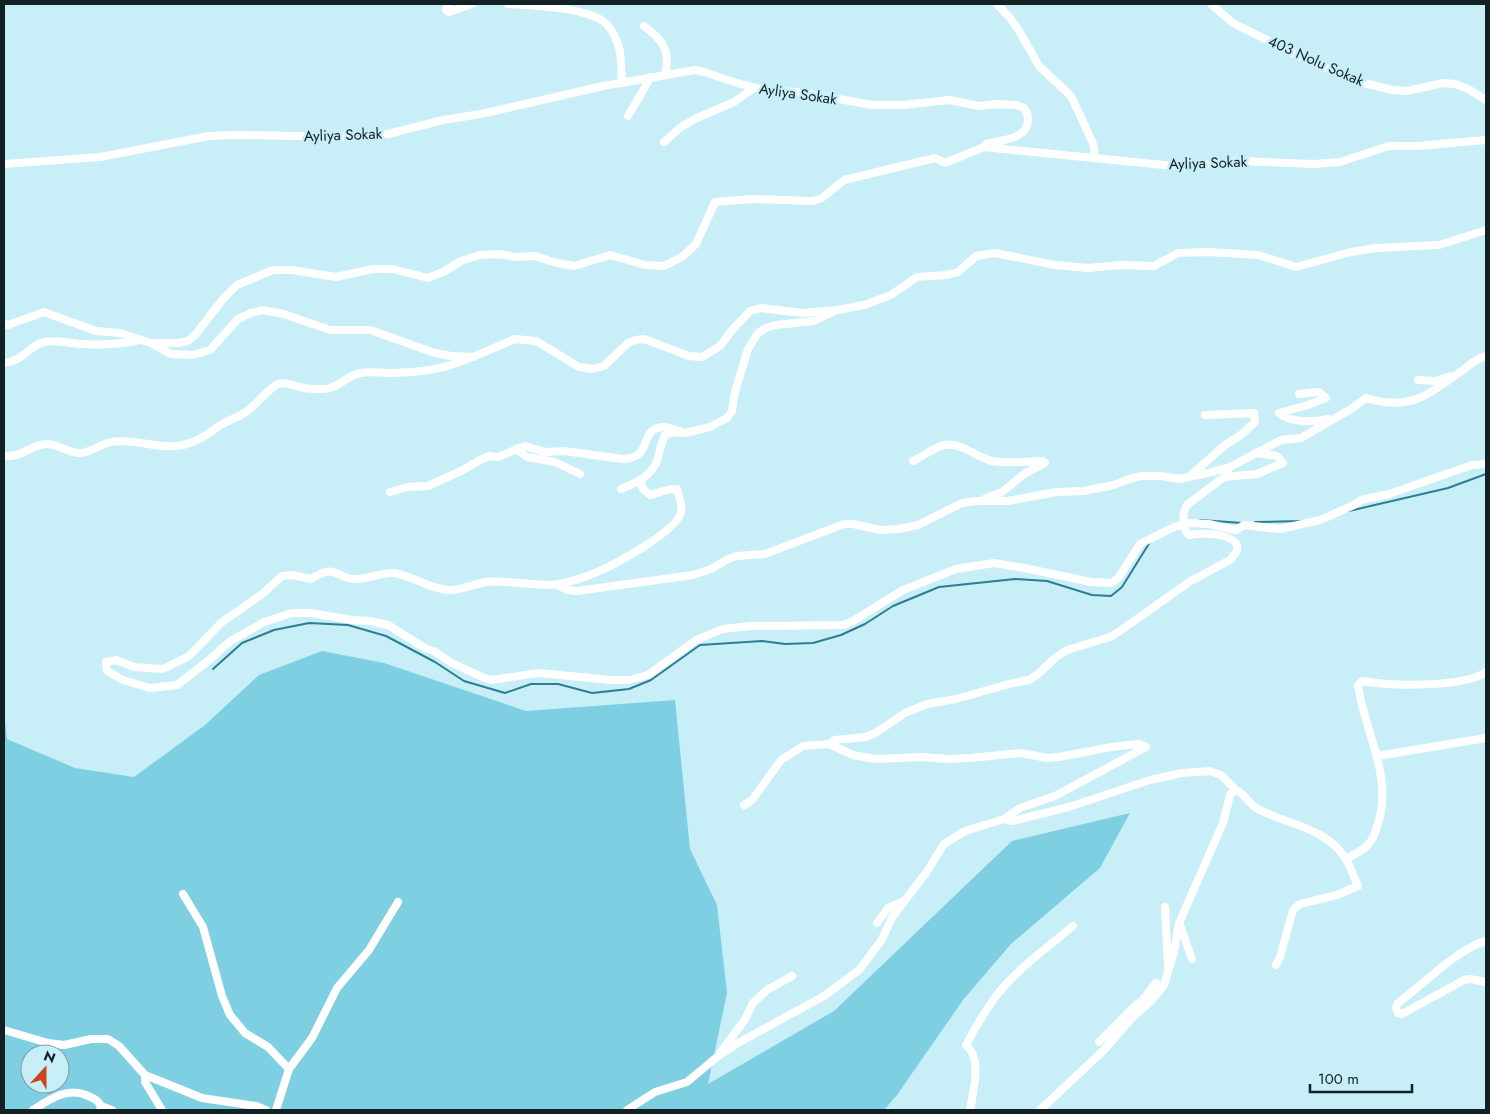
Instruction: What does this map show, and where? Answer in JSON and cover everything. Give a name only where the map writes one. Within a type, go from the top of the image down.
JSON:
[{"type":"street","points":[[449,4],[446,10],[449,12],[472,4]]},
{"type":"street","points":[[508,4],[542,6],[584,13],[605,22],[612,31],[619,46],[622,83]]},
{"type":"street","points":[[997,4],[1018,29],[1038,66],[1071,96],[1092,141],[1094,158]]},
{"type":"street","name":"403 Nolu Sokak","points":[[1211,4],[1233,22],[1309,61],[1358,82],[1407,92],[1443,83],[1455,84],[1468,89],[1486,100]]},
{"type":"street","points":[[644,26],[656,36],[667,53],[668,62],[665,74]]},
{"type":"street","name":"Ayliya Sokak","points":[[4,164],[100,157],[209,136],[235,134],[359,137],[381,135],[665,74],[687,71],[704,72],[754,88],[781,92],[798,92],[880,105],[903,105],[949,100],[979,106],[1016,105],[1026,110],[1028,124],[1022,132],[1012,138],[986,144],[984,147]]},
{"type":"street","points":[[628,116],[651,77]]},
{"type":"street","points":[[664,142],[681,127],[734,102],[754,88]]},
{"type":"street","name":"Ayliya Sokak","points":[[984,147],[1184,167],[1238,161],[1314,164],[1340,162],[1390,146],[1417,146],[1486,140]]},
{"type":"street","points":[[151,343],[188,341],[237,285],[273,270],[292,270],[336,277],[373,269],[393,269],[428,278],[445,271],[461,261],[480,255],[499,254],[516,257],[535,256],[574,266],[610,255],[645,265],[664,266],[682,257],[696,244],[714,202],[752,199],[813,201],[822,198],[844,180],[936,158],[945,162],[984,147]]},
{"type":"street","points":[[4,456],[12,457],[23,454],[45,444],[55,445],[80,453],[112,442],[128,442],[164,447],[184,445],[200,439],[220,425],[247,412],[278,384],[325,389],[336,386],[361,372],[431,371],[449,367],[516,340],[536,341],[579,367],[593,369],[604,366],[628,343],[644,339],[689,356],[702,357],[720,346],[750,311],[761,308],[803,313],[838,310],[864,305],[891,294],[917,277],[947,276],[958,272],[976,256],[995,253],[1088,268],[1120,265],[1154,266],[1178,253],[1209,252],[1258,255],[1296,267],[1352,252],[1376,248],[1439,245],[1486,230]]},
{"type":"street","points":[[4,324],[8,325],[44,312],[96,331],[120,333],[151,343],[171,354],[193,355],[210,350],[238,318],[262,310],[284,314],[330,330],[370,330],[435,354],[473,357]]},
{"type":"street","points":[[621,489],[640,481],[648,475],[658,459],[660,443],[665,435],[674,432],[685,433],[710,427],[727,418],[732,411],[735,392],[748,350],[758,333],[776,325],[814,321],[838,310]]},
{"type":"street","points":[[4,363],[20,359],[34,346],[43,342],[90,344],[128,343],[141,340]]},
{"type":"street","points":[[977,501],[1008,501],[1056,492],[1084,491],[1114,485],[1142,476],[1179,479],[1230,467],[1281,440],[1301,438],[1351,409],[1366,398],[1379,402],[1407,403],[1433,391],[1485,357]]},
{"type":"street","points":[[1418,380],[1435,381],[1457,374]]},
{"type":"street","points":[[1299,394],[1319,392],[1326,398],[1308,405],[1279,412],[1286,419],[1316,421],[1334,418]]},
{"type":"street","points":[[1189,477],[1225,445],[1241,435],[1255,422],[1254,413],[1205,415]]},
{"type":"street","points":[[390,492],[408,486],[428,486],[489,456],[498,456],[525,446],[545,452],[564,451],[632,458],[641,454],[648,437],[654,430],[663,426],[685,433]]},
{"type":"street","points":[[557,585],[568,590],[577,590],[693,575],[711,569],[728,559],[737,556],[765,554],[844,524],[880,530],[918,525],[962,504],[998,494],[1024,474],[1045,463],[1044,461],[992,461],[962,447],[952,445],[938,447],[913,461]]},
{"type":"street","points":[[516,449],[527,457],[555,462],[580,474]]},
{"type":"street","points":[[1224,477],[1257,474],[1283,462],[1277,456],[1254,453]]},
{"type":"street","points":[[640,481],[643,489],[650,494],[660,493],[668,488],[677,489],[682,511],[672,527],[611,566],[576,580],[557,585],[487,582],[449,590],[439,589],[394,573],[384,573],[356,580],[338,572],[328,571],[311,579],[292,575],[282,576],[238,612],[222,622],[196,650],[181,661],[163,669],[134,667],[116,660],[106,662],[107,671],[123,680],[150,688],[177,685],[229,642],[274,618],[302,612],[352,620],[370,620],[388,625],[450,662],[491,680],[539,673],[629,680],[648,675],[696,640],[723,629],[751,626],[844,625],[903,590],[956,569],[994,563],[1091,582],[1112,582],[1119,577],[1140,544],[1178,525],[1190,523],[1209,524],[1236,530],[1244,525],[1280,529],[1320,520],[1361,500],[1389,494],[1472,465],[1486,464]]},
{"type":"street","points":[[829,744],[835,740],[866,737],[877,732],[905,713],[927,704],[956,699],[1029,680],[1067,650],[1110,637],[1189,582],[1230,560],[1237,552],[1237,545],[1231,538],[1202,534],[1188,535],[1184,528],[1184,510],[1187,505],[1224,477],[1230,467]]},
{"type":"street","points":[[1346,860],[1371,841],[1383,801],[1376,756],[1359,698],[1358,685],[1362,681],[1416,685],[1471,679],[1486,672]]},
{"type":"street","points":[[1376,756],[1486,738]]},
{"type":"street","points":[[627,1110],[655,1092],[687,1082],[738,1043],[824,996],[858,970],[881,940],[893,916],[926,873],[944,844],[965,830],[1004,819],[1020,808],[1055,796],[1146,747],[1139,744],[1111,747],[1047,758],[1021,753],[947,759],[922,757],[875,759],[853,755],[829,744],[803,746],[781,760],[752,800],[744,805]]},
{"type":"street","points":[[1004,819],[1012,821],[1069,807],[1150,780],[1182,773],[1210,771],[1221,775],[1256,808],[1316,832],[1327,839],[1346,860],[1358,886],[1337,895],[1300,904],[1293,910],[1276,965]]},
{"type":"street","points":[[1040,1110],[1103,1051],[1164,985],[1168,976],[1179,923],[1223,822],[1230,795],[1235,789]]},
{"type":"street","points":[[183,894],[203,927],[222,996],[230,1015],[245,1033],[268,1047],[289,1068]]},
{"type":"street","points":[[876,923],[888,908],[903,901]]},
{"type":"street","points":[[276,1110],[289,1068],[312,1038],[337,988],[369,950],[398,902]]},
{"type":"street","points":[[1165,907],[1168,976]]},
{"type":"street","points":[[1179,923],[1192,958]]},
{"type":"street","points":[[970,1110],[975,1077],[975,1062],[972,1050],[966,1045],[979,1021],[998,995],[1022,969],[1073,926]]},
{"type":"street","points":[[1486,941],[1462,952],[1398,1003],[1396,1008],[1398,1013],[1402,1014],[1464,980],[1470,979],[1486,982]]},
{"type":"street","points":[[718,1057],[744,1021],[753,1003],[767,990],[792,976]]},
{"type":"street","points":[[1145,1005],[1142,1001],[1156,983]]},
{"type":"street","points":[[1099,1042],[1137,1004],[1140,1002],[1145,1005]]},
{"type":"street","points":[[4,1030],[64,1046],[91,1039],[108,1039],[119,1046],[145,1075],[202,1098],[256,1106],[266,1110]]},
{"type":"street","points":[[145,1075],[145,1082],[162,1110]]},
{"type":"street","points":[[33,1110],[55,1097],[70,1092],[81,1093],[91,1097],[98,1100],[101,1108],[112,1110]]},
{"type":"shaded area","points":[[322,651],[384,663],[526,711],[675,700],[690,849],[717,905],[727,993],[708,1084],[834,1011],[1012,841],[1130,813],[1100,868],[1011,944],[963,1000],[897,1095],[884,1110],[4,1110],[4,711],[7,739],[75,768],[134,777],[205,725],[259,675]]},
{"type":"waterway","points":[[1349,511],[1448,488],[1486,474]]},
{"type":"waterway","points":[[1200,520],[1242,523]]},
{"type":"waterway","points":[[1255,522],[1302,521]]},
{"type":"waterway","points":[[213,669],[242,643],[274,630],[309,623],[348,625],[386,636],[435,662],[464,681],[505,693],[531,684],[558,684],[592,693],[629,689],[651,680],[700,645],[762,641],[785,644],[813,643],[841,635],[865,624],[893,606],[939,587],[1015,579],[1047,581],[1092,595],[1111,596],[1122,587],[1150,542]]}]
